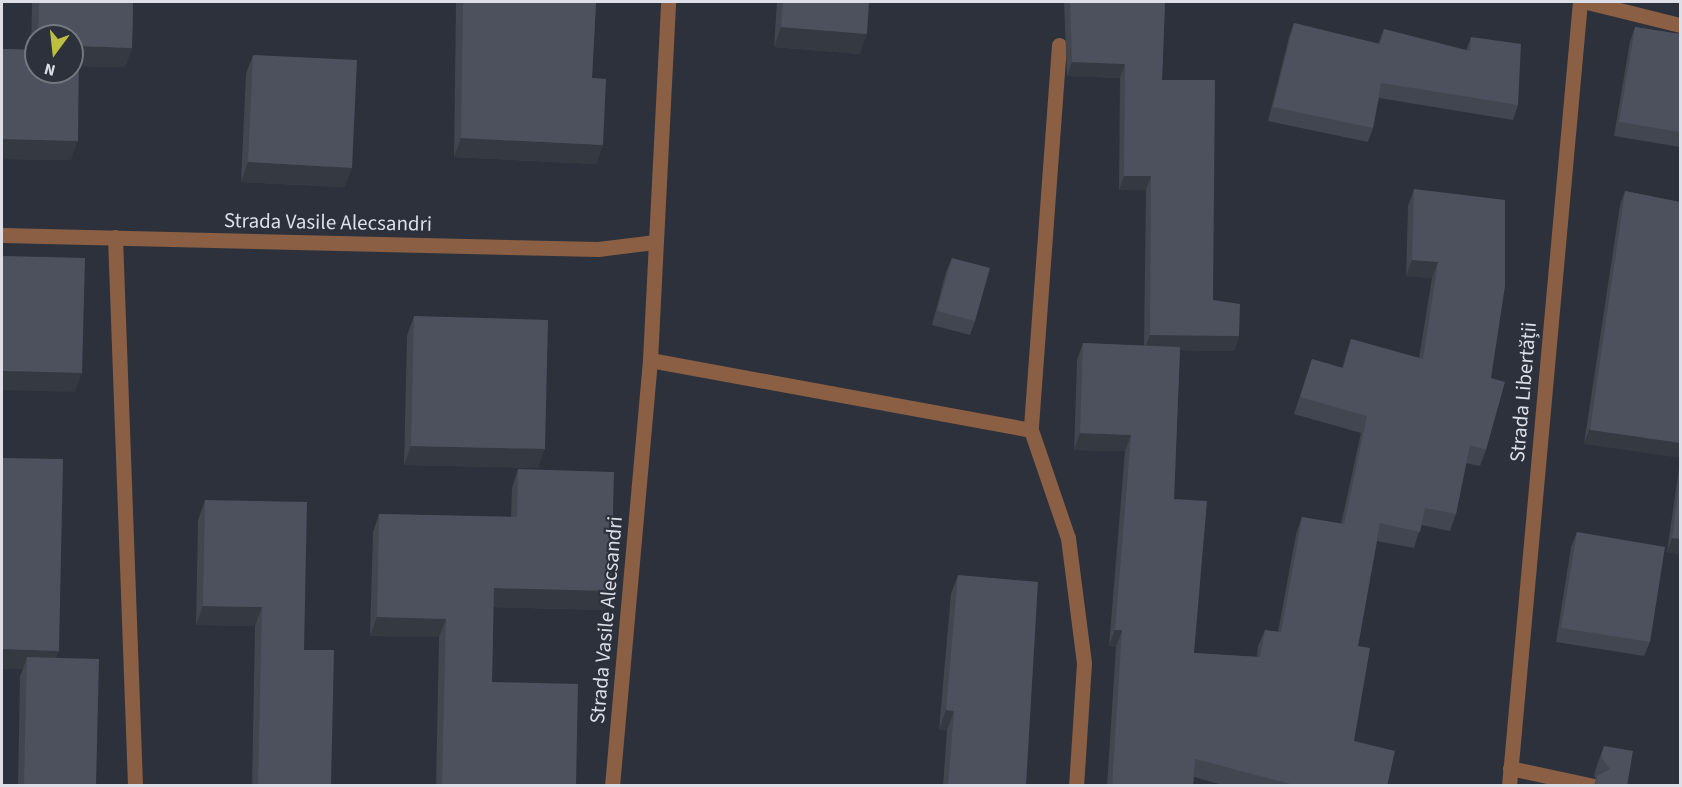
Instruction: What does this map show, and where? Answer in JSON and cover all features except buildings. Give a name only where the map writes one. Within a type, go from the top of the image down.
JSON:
[{"type":"street","name":"Strada Vasile Alecsandri","points":[[612,786],[650,360],[654,242],[668,2]]},
{"type":"street","name":"Strada Libertății","points":[[1509,786],[1580,2]]},
{"type":"street","points":[[1587,2],[1680,25]]},
{"type":"street","points":[[1059,45],[1031,430],[1068,538],[1081,640],[1076,786]]},
{"type":"street","name":"Strada Vasile Alecsandri","points":[[2,235],[598,249],[654,242]]},
{"type":"street","points":[[115,237],[135,786]]},
{"type":"street","points":[[650,360],[1031,430]]},
{"type":"street","points":[[1510,768],[1594,786]]}]
